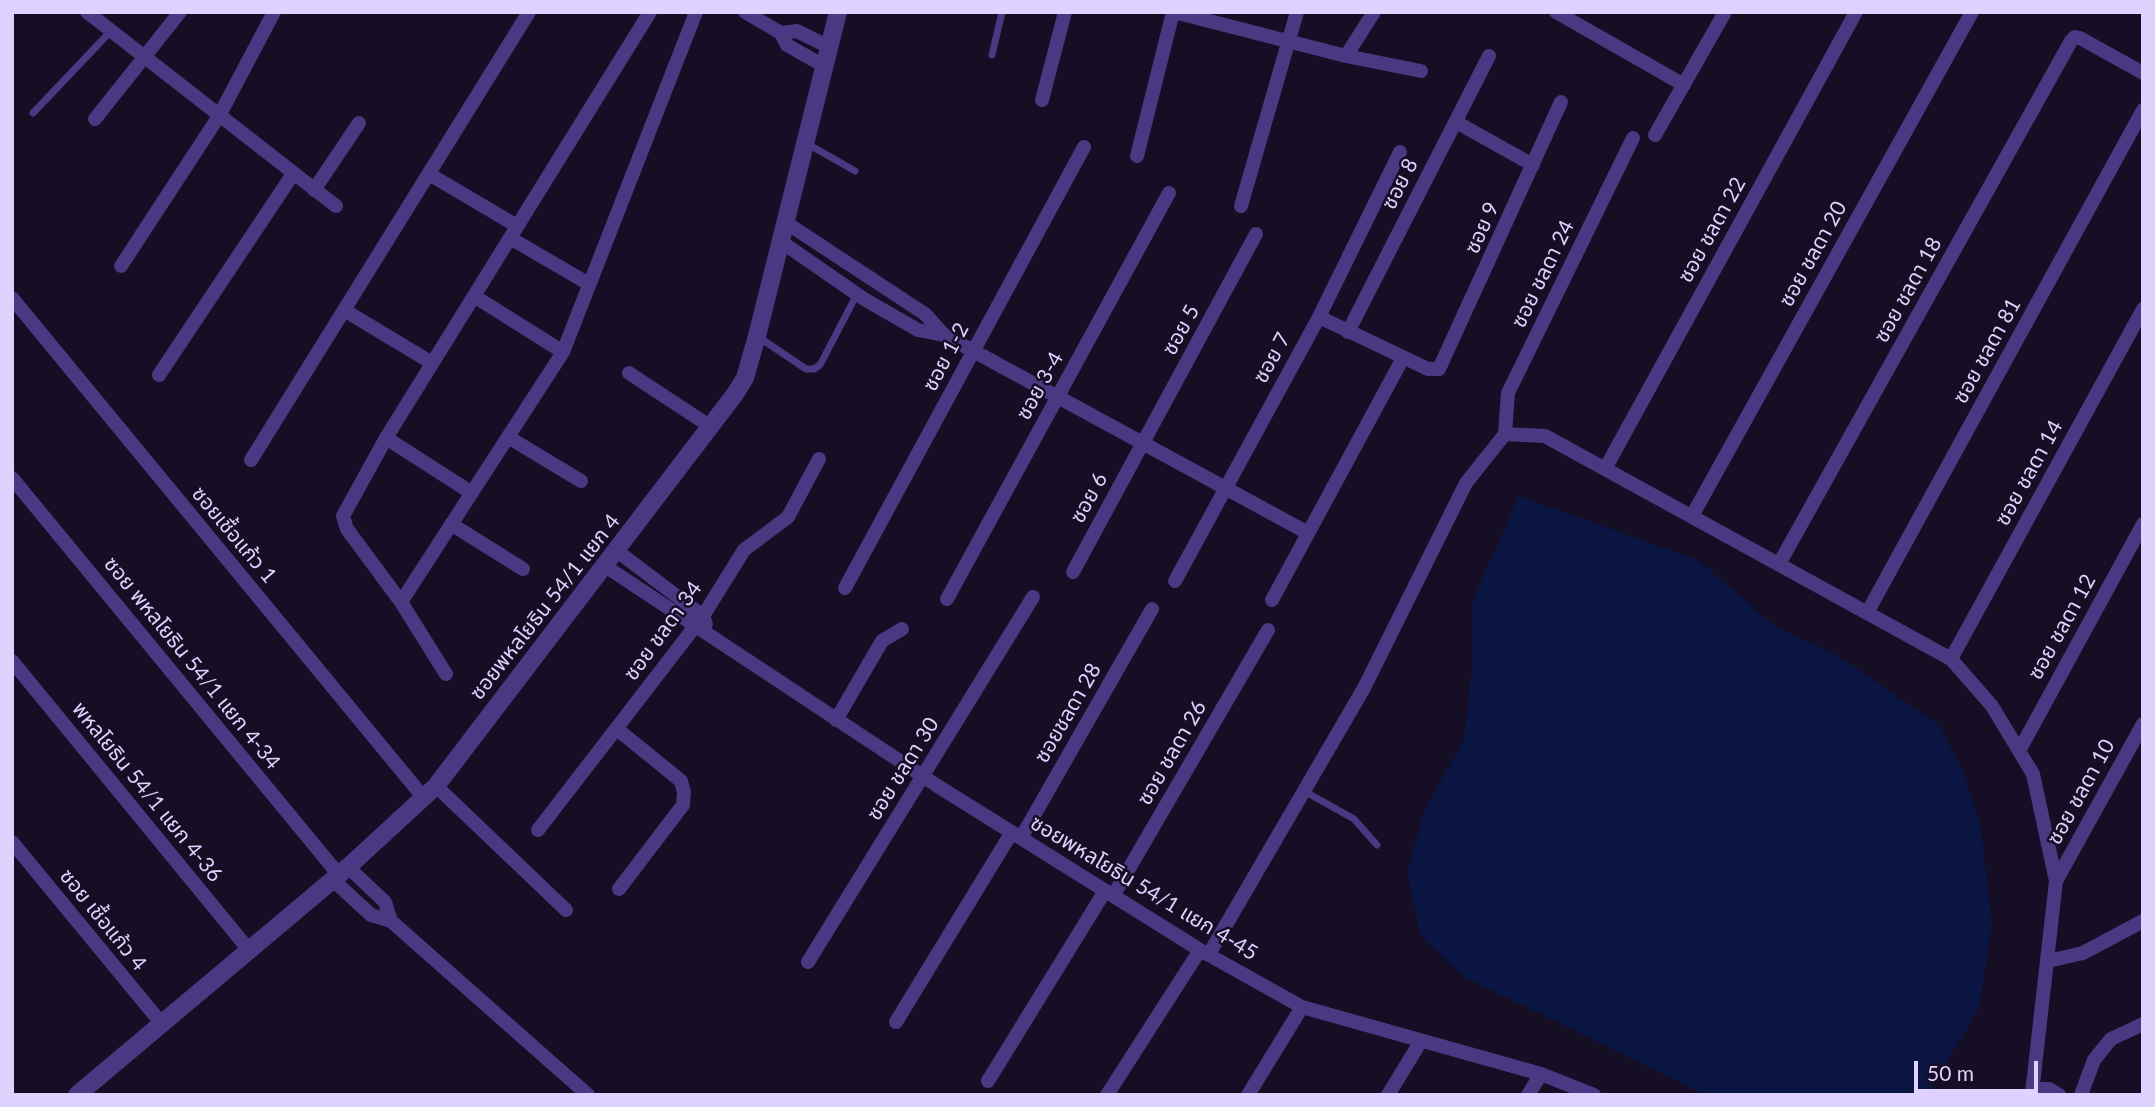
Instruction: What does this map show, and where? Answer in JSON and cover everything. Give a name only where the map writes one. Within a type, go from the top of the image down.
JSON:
[{"type":"street","points":[[95,119],[180,12]]},
{"type":"street","points":[[121,266],[219,116],[274,12]]},
{"type":"street","points":[[251,460],[529,12]]},
{"type":"street","points":[[446,674],[401,602],[347,529],[343,516],[386,438],[650,12]]},
{"type":"street","points":[[401,602],[563,352],[696,12]]},
{"type":"street","points":[[745,12],[782,33],[797,31],[829,47]]},
{"type":"street","name":"ซอยพหลโยธิน 54/1 แยก 4","points":[[77,1095],[340,874],[430,792],[711,427],[745,378],[838,12]]},
{"type":"street","points":[[1042,100],[1065,12]]},
{"type":"street","points":[[1137,156],[1173,12],[1346,56],[1421,71]]},
{"type":"street","points":[[1241,206],[1297,12]]},
{"type":"street","points":[[1346,56],[1374,12]]},
{"type":"street","points":[[1556,12],[1684,85]]},
{"type":"street","points":[[1655,135],[1725,12]]},
{"type":"street","name":"ซอย ชลดา 22","points":[[1605,469],[1856,12]]},
{"type":"street","name":"ซอย ชลดา 20","points":[[1692,516],[1972,12]]},
{"type":"street","points":[[93,14],[111,31],[336,206]]},
{"type":"street","points":[[782,33],[787,45],[824,66]]},
{"type":"street","name":"ซอย ชลดา 18","points":[[1780,564],[2075,37],[2143,73]]},
{"type":"street","name":"ซอย 8","points":[[1348,332],[1489,56]]},
{"type":"street","name":"ซอย 9","points":[[1403,358],[1428,369],[1439,369],[1561,102]]},
{"type":"street","name":"ซอย ชลดา 81","points":[[1867,612],[2143,110]]},
{"type":"street","points":[[1456,122],[1533,165]]},
{"type":"street","points":[[314,190],[359,123]]},
{"type":"street","name":"ซอย ชลดา 24","points":[[1505,434],[1508,393],[1633,138]]},
{"type":"street","name":"ซอย 1-2","points":[[845,588],[1084,147]]},
{"type":"street","name":"ซอย 7","points":[[1175,581],[1319,317],[1400,152]]},
{"type":"street","points":[[159,375],[293,174]]},
{"type":"street","points":[[429,174],[589,284]]},
{"type":"street","name":"ซอย 3-4","points":[[947,599],[1169,193]]},
{"type":"street","points":[[785,222],[925,314],[944,335]]},
{"type":"street","name":"ซอย 5","points":[[1142,445],[1256,234]]},
{"type":"street","points":[[780,241],[857,294],[918,330],[944,335],[1308,533]]},
{"type":"street","points":[[474,296],[563,352]]},
{"type":"street","name":"ซอยเชื้อแก้ว 1","points":[[12,298],[430,792],[566,911]]},
{"type":"street","name":"ซอย ชลดา 14","points":[[1951,659],[2143,309]]},
{"type":"street","points":[[344,310],[432,363]]},
{"type":"street","points":[[1272,600],[1403,358],[1319,317]]},
{"type":"street","points":[[629,373],[711,427]]},
{"type":"street","points":[[1107,1095],[1204,952],[1304,792],[1364,688],[1466,483],[1505,434],[1545,436],[1867,612],[1951,659],[1992,706],[2032,774],[2056,881],[2031,1094],[2049,1089],[2059,1095]]},
{"type":"street","points":[[508,437],[581,481]]},
{"type":"street","points":[[386,438],[472,493]]},
{"type":"street","name":"ซอย 6","points":[[1073,572],[1142,445]]},
{"type":"street","name":"ซอย ชลดา 34","points":[[538,831],[699,622],[744,550],[788,517],[819,459]]},
{"type":"street","name":"ซอย พหลโยธิน 54/1 แยก 4-34","points":[[12,478],[340,874],[385,902],[391,921],[588,1095]]},
{"type":"street","points":[[452,524],[523,569]]},
{"type":"street","name":"ซอย ชลดา 12","points":[[2019,751],[2143,524]]},
{"type":"street","points":[[617,551],[699,622]]},
{"type":"street","points":[[606,566],[699,622]]},
{"type":"street","name":"ซอย ชลดา 30","points":[[808,962],[1033,597]]},
{"type":"street","name":"ซอยชลดา 28","points":[[896,1022],[1017,835],[1152,609]]},
{"type":"street","name":"ซอยพหลโยธิน 54/1 แยก 4-45","points":[[699,622],[710,635],[923,778],[1204,952],[1302,1007],[1541,1074],[1594,1095]]},
{"type":"street","points":[[836,720],[882,641],[902,629]]},
{"type":"street","name":"ซอย ชลดา 26","points":[[988,1081],[1109,894],[1268,630]]},
{"type":"street","name":"พหลโยธิน 54/1 แยก 4-36","points":[[12,661],[249,950]]},
{"type":"street","name":"ซอย ชลดา 10","points":[[2056,881],[2143,724]]},
{"type":"street","points":[[617,729],[681,781],[684,792],[682,805],[618,889]]},
{"type":"street","name":"ซอย เชื้อแก้ว 4","points":[[12,842],[162,1024]]},
{"type":"street","points":[[2048,961],[2083,953],[2143,921]]},
{"type":"street","points":[[1248,1095],[1302,1007]]},
{"type":"street","points":[[2081,1095],[2094,1060],[2111,1039],[2143,1024]]},
{"type":"street","points":[[1388,1095],[1422,1041]]},
{"type":"street","points":[[1528,1095],[1541,1074]]},
{"type":"lane","points":[[992,55],[1002,12]]},
{"type":"lane","points":[[33,113],[111,31]]},
{"type":"lane","points":[[805,142],[855,171]]},
{"type":"lane","points":[[757,336],[806,369],[814,369],[857,294]]},
{"type":"lane","points":[[1304,792],[1354,819],[1377,845]]},
{"type":"shaded area","points":[[1519,496],[1698,560],[1776,627],[1837,655],[1938,724],[1965,775],[1981,828],[1992,925],[1979,1008],[1927,1095],[1705,1095],[1461,975],[1420,935],[1407,871],[1425,809],[1464,739],[1471,677],[1473,600]]}]
